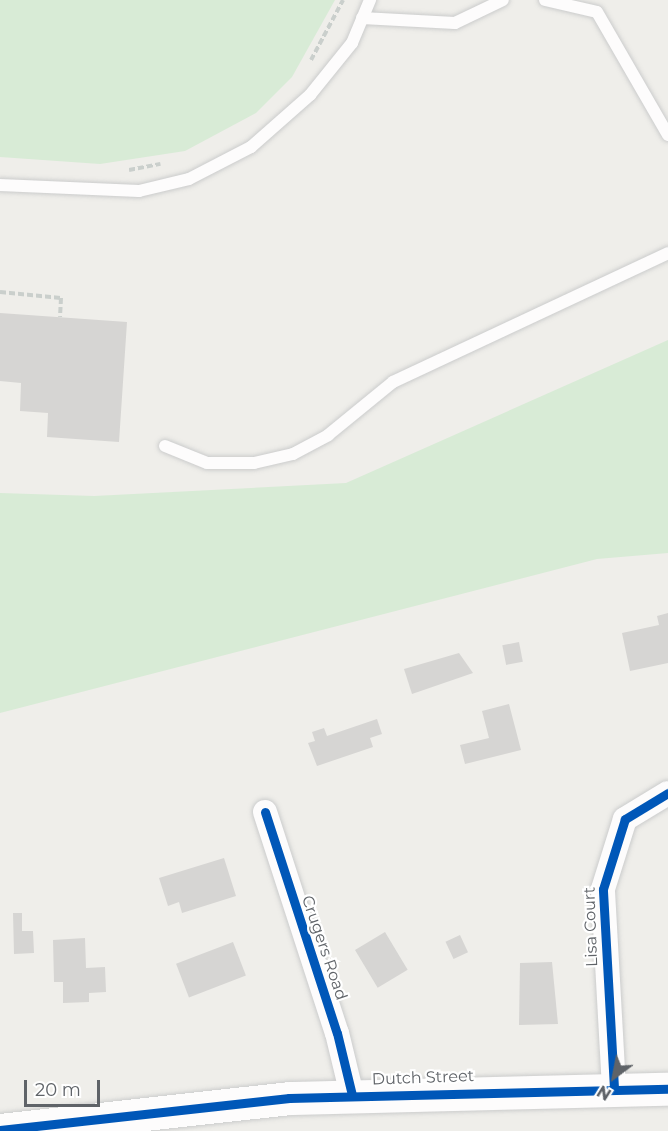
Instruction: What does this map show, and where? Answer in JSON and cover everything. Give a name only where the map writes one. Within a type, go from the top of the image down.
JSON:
[{"type":"street","name":"Lisa Court","points":[[614,1088],[603,889],[625,819],[668,793]]},
{"type":"street","name":"Crugers Road","points":[[265,812],[337,1033],[352,1095]]},
{"type":"street","name":"Dutch Street","points":[[0,1131],[352,1095],[614,1088],[668,1089]]},
{"type":"lane","points":[[0,185],[139,191],[189,179],[251,147],[310,95],[352,43],[370,0]]},
{"type":"lane","points":[[362,18],[455,23],[503,0]]},
{"type":"lane","points":[[545,0],[597,12],[668,135]]},
{"type":"lane","points":[[165,446],[207,463],[254,464],[293,454],[328,435],[393,382],[668,253]]},
{"type":"path","points":[[308,64],[343,0]]},
{"type":"path","points":[[122,171],[166,163]]},
{"type":"path","points":[[0,292],[62,298],[60,317]]},
{"type":"green space","points":[[0,0],[335,0],[292,77],[256,113],[185,151],[100,164],[0,157]]},
{"type":"green space","points":[[668,340],[668,553],[597,559],[0,713],[0,493],[94,496],[346,483]]},
{"type":"building","points":[[0,313],[127,322],[119,442],[47,437],[48,413],[20,411],[21,383],[0,381]]},
{"type":"building","points":[[668,613],[668,663],[630,671],[622,633],[659,625],[657,616]]},
{"type":"building","points":[[519,642],[523,662],[506,665],[502,645]]},
{"type":"building","points":[[459,653],[473,673],[412,694],[404,669]]},
{"type":"building","points":[[509,704],[521,750],[465,764],[460,745],[489,738],[482,711]]},
{"type":"building","points":[[377,719],[382,734],[370,738],[373,747],[317,766],[308,743],[315,741],[312,732],[324,728],[327,736]]},
{"type":"building","points":[[224,858],[236,896],[182,913],[179,902],[168,906],[159,878]]},
{"type":"building","points":[[13,913],[22,913],[22,931],[33,931],[34,953],[14,954]]},
{"type":"building","points":[[385,932],[408,970],[378,988],[355,950]]},
{"type":"building","points":[[460,935],[468,952],[454,959],[445,942]]},
{"type":"building","points":[[85,938],[86,968],[105,967],[106,992],[89,993],[89,1002],[63,1003],[63,982],[54,982],[53,940]]},
{"type":"building","points":[[233,942],[246,976],[189,997],[176,964]]},
{"type":"building","points":[[552,962],[558,1024],[519,1025],[520,963]]},
{"type":"cycle path","points":[[614,1088],[603,889],[625,819],[668,793]]},
{"type":"cycle path","points":[[265,812],[337,1033],[352,1095]]},
{"type":"cycle path","points":[[0,1130],[289,1098],[668,1089]]}]
